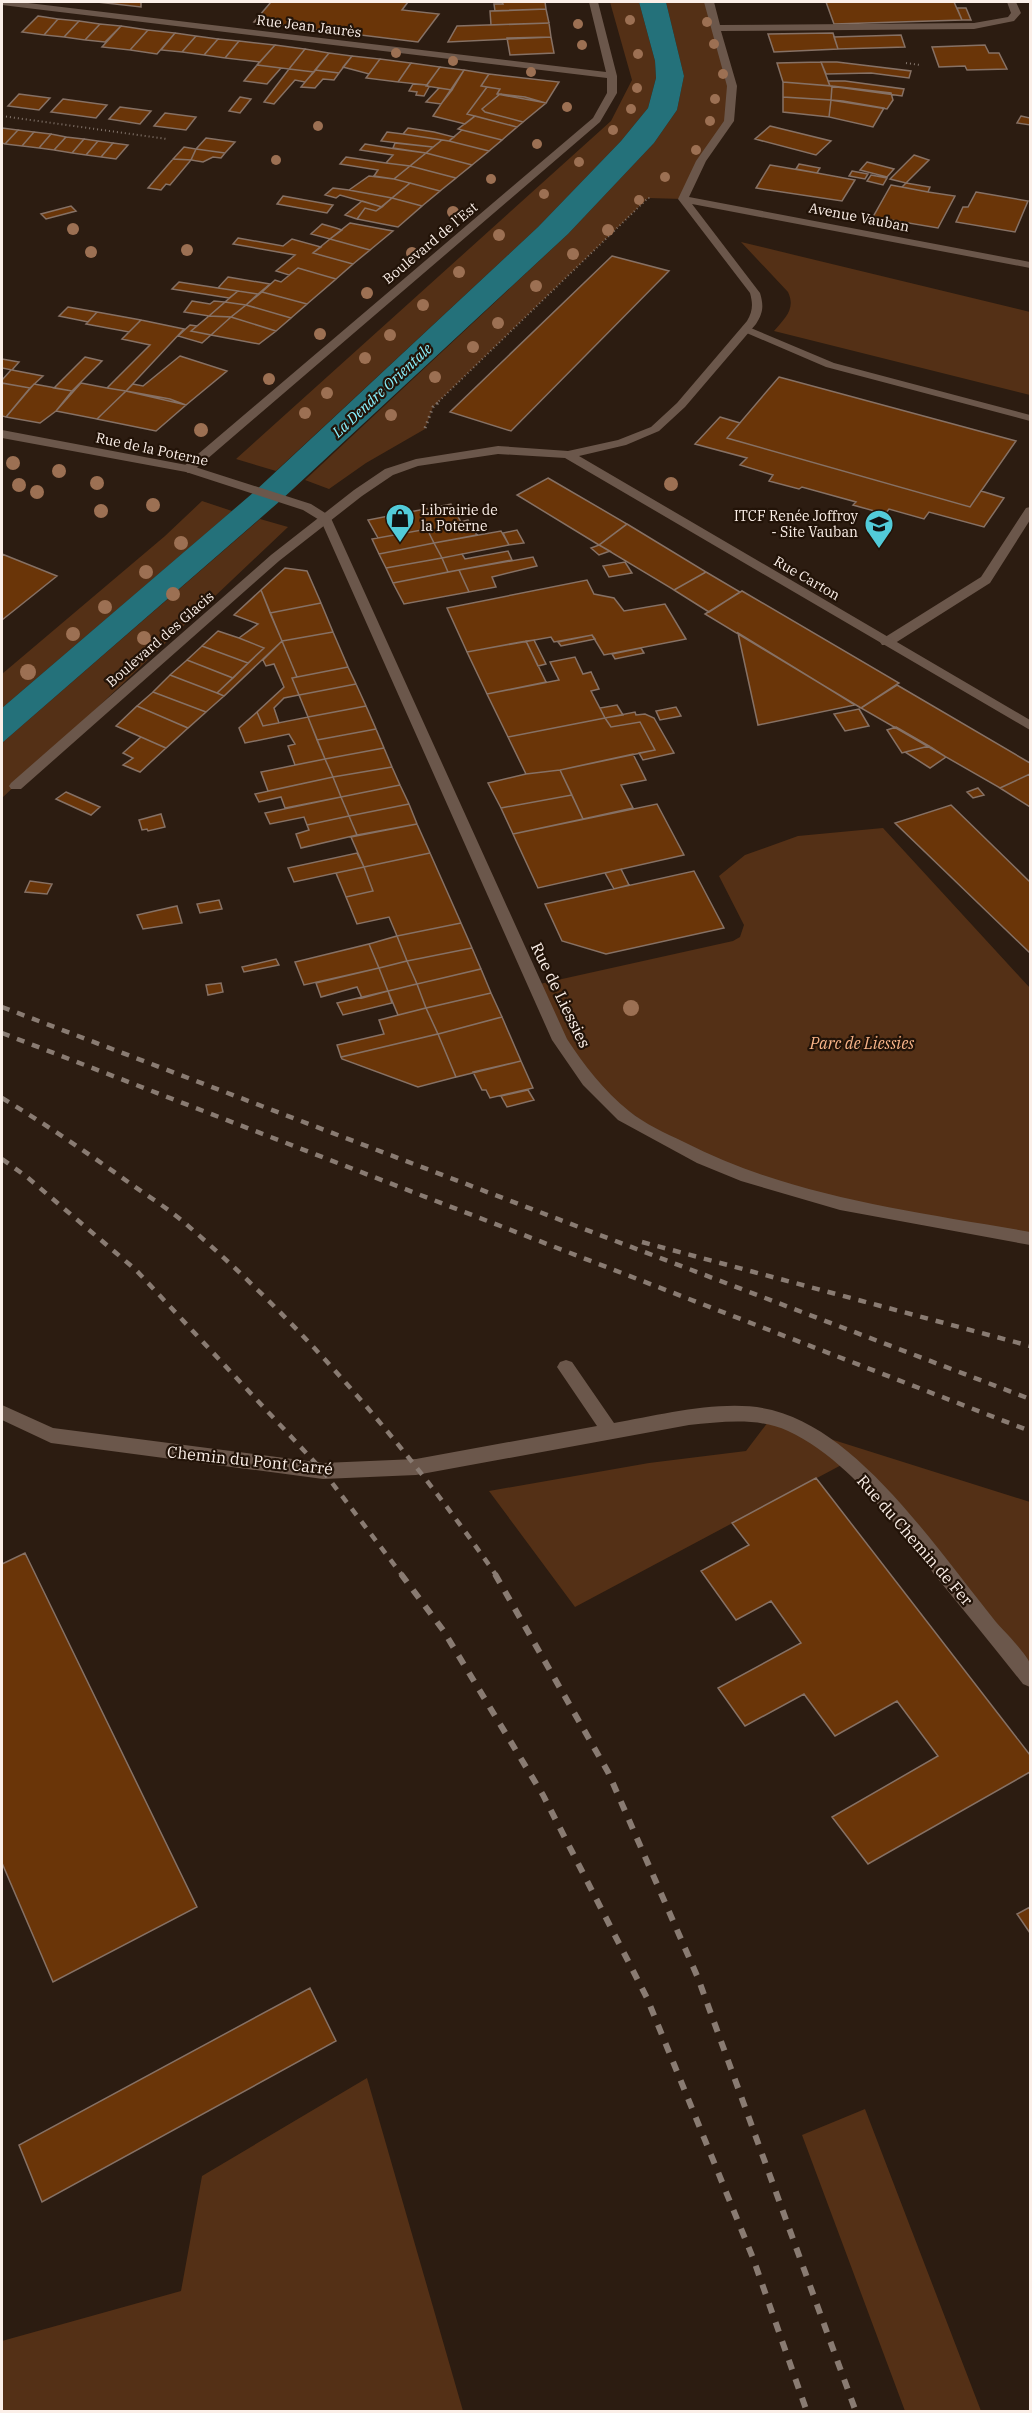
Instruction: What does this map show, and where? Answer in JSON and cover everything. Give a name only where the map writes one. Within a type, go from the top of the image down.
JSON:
[{"type":"street","name":"Rue Jean Jaurès","points":[[2,2],[612,76]]},
{"type":"street","name":"Boulevard de l'Est","points":[[188,469],[597,120],[612,93],[612,76],[594,2]]},
{"type":"street","points":[[683,199],[701,161],[729,121],[732,86],[709,2]]},
{"type":"street","points":[[715,28],[982,25],[1011,19],[1016,13],[1012,2]]},
{"type":"street","name":"Avenue Vauban","points":[[683,199],[1030,265]]},
{"type":"street","name":"Rue Carton","points":[[326,519],[389,472],[416,463],[498,450],[567,455],[622,443],[655,429],[681,405],[757,313],[758,303],[755,293],[683,199]]},
{"type":"street","points":[[746,329],[830,365],[1030,418]]},
{"type":"street","name":"Rue de la Poterne","points":[[2,434],[188,469],[306,507],[326,519]]},
{"type":"street","name":"Rue Carton","points":[[567,455],[1030,726]]},
{"type":"street","points":[[886,642],[986,580],[1030,511]]},
{"type":"street","name":"Boulevard des Glacis","points":[[16,786],[275,558],[326,519]]},
{"type":"street","name":"Rue de Liessies","points":[[326,519],[560,1040],[591,1084],[625,1117],[681,1149],[727,1170],[807,1197],[1030,1239]]},
{"type":"street","points":[[566,1367],[610,1431]]},
{"type":"street","name":"Chemin du Pont Carré","points":[[2,1412],[51,1435],[323,1471],[416,1467],[610,1431]]},
{"type":"street","name":"Rue du Chemin de Fer","points":[[610,1431],[729,1413],[771,1418],[805,1431],[847,1462],[884,1498],[1030,1678]]},
{"type":"path","points":[[2,116],[167,139]]},
{"type":"path","points":[[444,457],[425,429],[433,407],[648,198],[683,199]]},
{"type":"green space","points":[[610,2],[639,2],[655,61],[656,78],[648,108],[621,141],[538,227],[276,471],[236,459],[611,121],[632,80]]},
{"type":"green space","points":[[666,2],[706,2],[732,86],[729,121],[683,199],[648,198],[433,407],[425,429],[366,463],[329,489],[305,480],[568,234],[654,143],[677,110],[684,76]]},
{"type":"green space","points":[[741,242],[1030,312],[1030,395],[774,331],[790,308],[788,292]]},
{"type":"green space","points":[[202,501],[232,511],[2,708],[2,674],[165,536]]},
{"type":"green space","points":[[260,519],[288,527],[2,798],[2,743]]},
{"type":"green space","name":"Parc de Liessies","points":[[883,828],[1030,988],[1030,1239],[807,1197],[681,1149],[591,1084],[535,985],[733,941],[740,937],[744,925],[719,876],[745,855],[798,836]]},
{"type":"green space","points":[[771,1418],[805,1431],[1030,1502],[1030,1678],[847,1462],[575,1607],[489,1491],[649,1463],[746,1451]]},
{"type":"green space","points":[[367,2078],[463,2411],[2,2411],[2,2341],[181,2291],[202,2176]]},
{"type":"green space","points":[[865,2109],[981,2411],[905,2411],[802,2135]]},
{"type":"water","name":"La Dendre Orientale","points":[[639,2],[666,2],[684,76],[677,110],[654,143],[568,234],[280,501],[2,743],[2,708],[254,492],[538,227],[621,141],[648,108],[656,78],[655,61]]},
{"type":"building","points":[[97,2],[141,2],[141,7]]},
{"type":"building","points":[[271,2],[408,2],[402,10],[439,14],[418,42],[254,22]]},
{"type":"building","points":[[502,2],[545,2],[546,9],[495,11],[494,4],[503,4]]},
{"type":"building","points":[[826,2],[954,2],[962,20],[834,24]]},
{"type":"building","points":[[957,8],[966,8],[971,20],[962,20]]},
{"type":"building","points":[[546,9],[549,23],[491,25],[490,11]]},
{"type":"building","points":[[38,16],[58,19],[44,35],[22,32]]},
{"type":"building","points":[[58,19],[79,21],[64,37],[44,35]]},
{"type":"building","points":[[79,21],[100,24],[85,40],[64,37]]},
{"type":"building","points":[[549,23],[551,37],[448,42],[457,26]]},
{"type":"building","points":[[100,24],[121,26],[105,42],[85,40]]},
{"type":"building","points":[[121,26],[148,30],[130,50],[102,47]]},
{"type":"building","points":[[148,30],[175,33],[157,54],[130,50]]},
{"type":"building","points":[[175,33],[196,36],[182,52],[161,50]]},
{"type":"building","points":[[833,33],[838,49],[774,52],[768,34]]},
{"type":"building","points":[[901,35],[905,47],[838,49],[834,37]]},
{"type":"building","points":[[196,36],[218,39],[204,55],[182,52]]},
{"type":"building","points":[[551,37],[554,53],[510,55],[507,38]]},
{"type":"building","points":[[218,39],[239,41],[225,58],[204,55]]},
{"type":"building","points":[[239,41],[275,45],[260,62],[225,58]]},
{"type":"building","points":[[275,45],[305,49],[289,69],[257,65]]},
{"type":"building","points":[[985,45],[989,53],[999,53],[1007,69],[967,70],[965,66],[939,67],[932,47]]},
{"type":"building","points":[[305,49],[329,53],[314,72],[289,69]]},
{"type":"building","points":[[329,53],[352,56],[339,73],[315,70]]},
{"type":"building","points":[[352,56],[380,59],[369,74],[343,67]]},
{"type":"building","points":[[380,59],[411,63],[398,82],[366,78]]},
{"type":"building","points":[[821,62],[830,86],[783,82],[777,63]]},
{"type":"building","points":[[821,62],[911,71],[909,78],[871,73],[826,74]]},
{"type":"building","points":[[411,63],[440,67],[427,85],[398,82]]},
{"type":"building","points":[[257,65],[281,68],[267,84],[244,81]]},
{"type":"building","points":[[440,67],[464,70],[452,90],[426,86]]},
{"type":"building","points":[[289,69],[314,72],[305,82],[295,80],[274,104],[264,102]]},
{"type":"building","points":[[315,70],[339,73],[334,80],[323,79],[315,88],[301,87]]},
{"type":"building","points":[[464,70],[489,74],[481,86],[487,87],[467,114],[475,116],[465,124],[433,116]]},
{"type":"building","points":[[489,74],[559,82],[546,103],[497,94],[500,89],[481,86]]},
{"type":"building","points":[[828,81],[904,89],[902,96],[830,86]]},
{"type":"building","points":[[783,82],[832,86],[831,100],[783,97]]},
{"type":"building","points":[[413,84],[429,87],[424,96],[409,91]]},
{"type":"building","points":[[832,86],[891,93],[893,100],[887,109],[831,100]]},
{"type":"building","points":[[487,87],[500,89],[497,94],[500,94],[482,109],[485,112],[523,122],[517,127],[467,114]]},
{"type":"building","points":[[439,88],[452,90],[441,104],[426,102]]},
{"type":"building","points":[[19,94],[50,98],[39,110],[8,106]]},
{"type":"building","points":[[500,94],[525,97],[546,103],[523,122],[485,112],[482,109]]},
{"type":"building","points":[[240,97],[251,99],[240,113],[229,111]]},
{"type":"building","points":[[783,97],[831,100],[829,117],[783,112]]},
{"type":"building","points":[[63,99],[107,105],[96,118],[51,112]]},
{"type":"building","points":[[831,100],[884,108],[873,127],[829,117]]},
{"type":"building","points":[[120,107],[151,111],[140,124],[109,119]]},
{"type":"building","points":[[165,113],[196,117],[186,130],[154,126]]},
{"type":"building","points":[[475,116],[517,127],[502,140],[458,129]]},
{"type":"building","points":[[1021,116],[1030,118],[1030,125],[1017,123]]},
{"type":"building","points":[[770,126],[831,141],[816,155],[755,139]]},
{"type":"building","points":[[2,128],[18,130],[5,144],[2,143]]},
{"type":"building","points":[[408,128],[454,137],[449,141],[403,134]]},
{"type":"building","points":[[18,130],[34,132],[22,146],[5,144]]},
{"type":"building","points":[[462,130],[502,140],[489,151],[449,141]]},
{"type":"building","points":[[34,132],[51,134],[39,148],[22,146]]},
{"type":"building","points":[[387,132],[442,140],[433,147],[381,141]]},
{"type":"building","points":[[51,134],[66,137],[54,150],[39,148]]},
{"type":"building","points":[[66,137],[84,139],[72,153],[54,150]]},
{"type":"building","points":[[206,138],[235,142],[225,153],[196,149]]},
{"type":"building","points":[[84,139],[98,141],[86,155],[72,153]]},
{"type":"building","points":[[442,140],[489,151],[472,165],[426,153]]},
{"type":"building","points":[[98,141],[113,143],[101,157],[86,155]]},
{"type":"building","points":[[113,143],[128,145],[116,159],[101,157]]},
{"type":"building","points":[[395,143],[433,147],[426,153],[393,148]]},
{"type":"building","points":[[365,144],[426,153],[410,166],[386,163],[393,155],[360,150]]},
{"type":"building","points":[[184,147],[196,149],[191,160],[173,159]]},
{"type":"building","points":[[196,149],[225,153],[221,158],[213,157],[203,162],[191,160]]},
{"type":"building","points":[[426,153],[472,165],[456,178],[410,166]]},
{"type":"building","points":[[914,155],[929,160],[906,183],[890,179]]},
{"type":"building","points":[[346,157],[410,166],[394,179],[374,176],[378,170],[340,164]]},
{"type":"building","points":[[173,159],[191,160],[170,185],[166,184],[161,190],[148,188]]},
{"type":"building","points":[[867,162],[894,169],[887,177],[860,170]]},
{"type":"building","points":[[799,164],[820,168],[817,173],[796,169]]},
{"type":"building","points":[[770,165],[855,180],[842,201],[756,188]]},
{"type":"building","points":[[410,166],[456,178],[440,191],[394,179]]},
{"type":"building","points":[[852,171],[868,174],[865,179],[849,176]]},
{"type":"building","points":[[871,175],[887,178],[883,185],[867,181]]},
{"type":"building","points":[[369,176],[410,183],[392,198],[349,190]]},
{"type":"building","points":[[410,183],[440,191],[422,206],[392,198]]},
{"type":"building","points":[[906,183],[930,187],[928,192],[902,187]]},
{"type":"building","points":[[891,185],[955,196],[938,228],[873,217]]},
{"type":"building","points":[[333,188],[392,198],[382,207],[340,195],[336,198],[325,195]]},
{"type":"building","points":[[976,192],[1028,201],[1015,232],[956,222],[963,207],[968,207]]},
{"type":"building","points":[[283,196],[333,205],[327,213],[277,204]]},
{"type":"building","points":[[392,198],[422,206],[398,227],[357,219],[365,208],[376,211]]},
{"type":"building","points":[[362,201],[382,207],[376,211],[365,208],[357,219],[345,215]]},
{"type":"building","points":[[71,206],[76,211],[46,219],[41,214]]},
{"type":"building","points":[[350,223],[393,231],[370,250],[330,239]]},
{"type":"building","points":[[322,224],[342,230],[330,239],[311,234]]},
{"type":"building","points":[[238,238],[283,246],[292,239],[321,247],[313,253],[353,264],[336,279],[298,268],[289,275],[276,271],[295,255],[233,244]]},
{"type":"building","points":[[330,239],[370,250],[353,264],[313,253]]},
{"type":"building","points":[[612,256],[669,271],[511,431],[450,412]]},
{"type":"building","points":[[298,268],[336,279],[307,304],[262,292],[275,280],[281,282]]},
{"type":"building","points":[[228,277],[270,284],[258,294],[218,288]]},
{"type":"building","points":[[179,282],[238,291],[229,298],[172,289]]},
{"type":"building","points":[[238,291],[258,294],[246,305],[225,302]]},
{"type":"building","points":[[262,292],[307,304],[291,318],[246,305]]},
{"type":"building","points":[[192,301],[210,304],[214,301],[225,302],[209,316],[184,312]]},
{"type":"building","points":[[225,302],[246,305],[231,317],[209,316]]},
{"type":"building","points":[[246,305],[291,318],[276,331],[231,317]]},
{"type":"building","points":[[68,307],[97,312],[88,322],[59,316]]},
{"type":"building","points":[[97,312],[141,320],[129,332],[86,324]]},
{"type":"building","points":[[209,316],[231,317],[211,335],[191,331]]},
{"type":"building","points":[[231,317],[276,331],[259,344],[211,335]]},
{"type":"building","points":[[141,320],[184,329],[126,391],[107,388],[150,345],[122,339]]},
{"type":"building","points":[[190,325],[197,326],[191,331],[211,335],[202,343],[178,336]]},
{"type":"building","points":[[180,356],[227,371],[186,405],[126,391],[133,384],[143,386]]},
{"type":"building","points":[[85,357],[102,361],[72,391],[54,388]]},
{"type":"building","points":[[2,359],[19,362],[12,370],[2,368]]},
{"type":"building","points":[[11,370],[43,376],[30,388],[2,383]]},
{"type":"building","points":[[779,377],[1016,441],[970,507],[727,438]]},
{"type":"building","points":[[2,383],[30,388],[6,417],[2,416]]},
{"type":"building","points":[[81,383],[126,391],[97,419],[56,411]]},
{"type":"building","points":[[34,384],[72,391],[56,411],[40,423],[6,417]]},
{"type":"building","points":[[126,391],[170,399],[186,405],[156,431],[97,419]]},
{"type":"building","points":[[720,417],[740,423],[727,438],[970,507],[981,491],[1004,498],[984,527],[929,512],[924,519],[889,509],[885,514],[853,505],[856,502],[802,487],[799,489],[769,481],[773,475],[740,465],[747,458],[695,444]]},
{"type":"building","points":[[548,478],[627,524],[599,545],[517,495]]},
{"type":"building","points":[[451,504],[461,522],[468,520],[477,535],[434,543],[427,529],[378,538],[368,520]]},
{"type":"building","points":[[627,524],[706,572],[674,590],[599,545]]},
{"type":"building","points":[[427,529],[434,543],[379,554],[372,539]]},
{"type":"building","points":[[517,530],[524,543],[509,545],[503,533]]},
{"type":"building","points":[[501,531],[509,545],[442,558],[434,543]]},
{"type":"building","points":[[434,543],[442,558],[386,568],[379,554]]},
{"type":"building","points":[[599,545],[610,551],[599,555],[591,548]]},
{"type":"building","points":[[508,551],[512,560],[448,572],[442,558],[462,554],[465,559]]},
{"type":"building","points":[[2,554],[57,576],[2,620]]},
{"type":"building","points":[[533,557],[537,566],[492,577],[496,587],[469,592],[459,570]]},
{"type":"building","points":[[442,558],[448,572],[393,583],[386,568]]},
{"type":"building","points":[[625,562],[632,573],[609,577],[603,566]]},
{"type":"building","points":[[285,568],[307,571],[321,603],[270,613],[261,590]]},
{"type":"building","points":[[459,570],[469,592],[404,604],[393,583]]},
{"type":"building","points":[[706,572],[740,592],[709,612],[674,590]]},
{"type":"building","points":[[587,580],[594,594],[614,598],[624,611],[665,604],[686,639],[604,655],[592,635],[554,642],[551,637],[467,652],[447,608]]},
{"type":"building","points":[[261,590],[282,641],[224,696],[217,693],[264,648],[239,638],[258,624],[234,615]]},
{"type":"building","points":[[742,591],[899,683],[861,708],[705,614]]},
{"type":"building","points":[[321,603],[333,632],[282,641],[270,613]]},
{"type":"building","points":[[218,631],[264,648],[248,663],[202,646]]},
{"type":"building","points":[[333,632],[348,667],[297,677],[282,641]]},
{"type":"building","points":[[738,633],[839,695],[855,705],[758,725]]},
{"type":"building","points":[[592,635],[595,639],[561,646],[558,642]]},
{"type":"building","points":[[534,640],[546,664],[538,666],[526,641]]},
{"type":"building","points":[[282,641],[297,677],[292,678],[299,695],[284,698],[274,708],[279,723],[263,726],[257,712],[284,687],[274,664],[266,666],[263,660]]},
{"type":"building","points":[[526,641],[546,682],[487,694],[467,652]]},
{"type":"building","points":[[202,646],[248,663],[233,678],[187,660]]},
{"type":"building","points":[[641,648],[644,653],[615,659],[612,654]]},
{"type":"building","points":[[575,657],[583,674],[591,672],[599,689],[591,691],[605,718],[508,737],[487,694],[559,680],[550,662]]},
{"type":"building","points":[[187,660],[233,678],[217,693],[170,675]]},
{"type":"building","points":[[348,667],[356,684],[299,695],[292,678]]},
{"type":"building","points":[[170,675],[224,696],[206,712],[153,692]]},
{"type":"building","points":[[356,684],[366,706],[308,717],[299,695]]},
{"type":"building","points":[[897,685],[1030,763],[1030,774],[1000,788],[861,708]]},
{"type":"building","points":[[153,692],[206,712],[188,728],[137,706]]},
{"type":"building","points":[[617,705],[623,715],[605,718],[600,708]]},
{"type":"building","points":[[137,706],[188,728],[166,748],[116,726]]},
{"type":"building","points":[[366,706],[376,729],[317,740],[308,717]]},
{"type":"building","points":[[676,707],[681,716],[660,720],[656,711]]},
{"type":"building","points":[[859,709],[869,726],[845,731],[834,714]]},
{"type":"building","points":[[257,712],[263,726],[308,717],[325,759],[295,765],[288,746],[295,744],[289,734],[245,743],[239,728]]},
{"type":"building","points":[[635,712],[636,715],[645,714],[654,718],[674,753],[643,760],[639,753],[655,750],[640,722],[611,727],[605,718]]},
{"type":"building","points":[[605,718],[611,727],[640,722],[655,750],[560,770],[526,774],[508,737]]},
{"type":"building","points":[[896,727],[929,746],[902,753],[887,730]]},
{"type":"building","points":[[376,729],[384,748],[325,759],[317,740]]},
{"type":"building","points":[[141,737],[166,748],[140,772],[123,765],[133,758],[123,753]]},
{"type":"building","points":[[929,746],[946,757],[930,768],[905,752]]},
{"type":"building","points":[[384,748],[392,767],[333,777],[325,759]]},
{"type":"building","points":[[633,754],[646,780],[621,785],[633,808],[583,819],[560,770]]},
{"type":"building","points":[[325,759],[333,777],[268,791],[261,772]]},
{"type":"building","points":[[392,767],[400,785],[341,797],[333,777]]},
{"type":"building","points":[[560,770],[572,795],[501,808],[488,783],[526,774]]},
{"type":"building","points":[[1030,774],[1030,807],[1000,788]]},
{"type":"building","points":[[333,777],[341,797],[285,808],[281,797],[259,802],[255,794]]},
{"type":"building","points":[[400,785],[409,804],[349,816],[341,797]]},
{"type":"building","points":[[978,788],[984,795],[973,798],[967,792]]},
{"type":"building","points":[[66,792],[100,807],[91,815],[56,799]]},
{"type":"building","points":[[572,795],[583,819],[513,834],[501,808]]},
{"type":"building","points":[[341,797],[349,816],[307,825],[304,817],[270,824],[265,813]]},
{"type":"building","points":[[409,804],[417,824],[357,835],[349,816]]},
{"type":"building","points":[[657,804],[684,855],[538,888],[513,834]]},
{"type":"building","points":[[951,805],[1030,882],[1030,953],[895,823]]},
{"type":"building","points":[[161,814],[165,827],[142,830],[139,820]]},
{"type":"building","points":[[349,816],[357,835],[301,848],[296,834],[309,830],[307,825]]},
{"type":"building","points":[[417,824],[430,853],[364,867],[351,837]]},
{"type":"building","points":[[357,853],[364,867],[294,882],[288,868]]},
{"type":"building","points":[[430,853],[461,923],[397,936],[389,917],[357,924],[346,897],[373,891],[364,867]]},
{"type":"building","points":[[364,867],[373,891],[346,897],[336,873]]},
{"type":"building","points":[[621,869],[629,885],[614,889],[605,873]]},
{"type":"building","points":[[694,871],[724,928],[606,954],[562,941],[545,904]]},
{"type":"building","points":[[30,881],[52,884],[47,894],[25,892]]},
{"type":"building","points":[[219,900],[222,909],[200,913],[197,904]]},
{"type":"building","points":[[177,906],[182,923],[143,929],[137,915]]},
{"type":"building","points":[[461,923],[472,948],[407,961],[397,936]]},
{"type":"building","points":[[397,936],[407,961],[379,968],[369,944]]},
{"type":"building","points":[[369,944],[379,968],[304,985],[295,962]]},
{"type":"building","points":[[472,948],[481,969],[417,984],[407,961]]},
{"type":"building","points":[[276,959],[279,965],[244,972],[242,967]]},
{"type":"building","points":[[407,961],[417,984],[388,991],[379,968]]},
{"type":"building","points":[[379,968],[388,991],[362,998],[357,987],[321,997],[316,983]]},
{"type":"building","points":[[481,969],[491,993],[426,1008],[417,984]]},
{"type":"building","points":[[221,983],[223,992],[208,995],[206,985]]},
{"type":"building","points":[[417,984],[426,1008],[398,1015],[388,991]]},
{"type":"building","points":[[388,991],[392,1003],[343,1015],[337,1003]]},
{"type":"building","points":[[491,993],[502,1017],[438,1034],[426,1008]]},
{"type":"building","points":[[426,1008],[438,1034],[341,1057],[337,1045],[384,1034],[379,1020]]},
{"type":"building","points":[[502,1017],[521,1061],[456,1077],[438,1034]]},
{"type":"building","points":[[438,1034],[456,1077],[418,1087],[341,1057]]},
{"type":"building","points":[[521,1061],[533,1088],[490,1098],[486,1090],[482,1090],[473,1072]]},
{"type":"building","points":[[528,1090],[534,1100],[507,1107],[501,1096]]},
{"type":"building","points":[[816,1478],[1030,1755],[1030,1772],[868,1864],[832,1817],[938,1756],[897,1701],[835,1736],[804,1694],[745,1726],[718,1688],[801,1643],[771,1601],[736,1620],[701,1571],[749,1545],[732,1523]]},
{"type":"building","points":[[25,1553],[197,1907],[53,1982],[2,1863],[2,1564]]},
{"type":"building","points":[[1030,1907],[1030,1933],[1017,1914]]},
{"type":"building","points":[[310,1988],[336,2041],[42,2202],[19,2145]]},
{"type":"railway","points":[[2,1007],[1030,1399]]},
{"type":"railway","points":[[2,1033],[1030,1431]]},
{"type":"railway","points":[[2,1098],[68,1140],[166,1208],[230,1263],[272,1304],[352,1390],[427,1481],[496,1575]]},
{"type":"railway","points":[[2,1159],[27,1177],[136,1270],[323,1471],[402,1575]]},
{"type":"railway","points":[[642,1242],[1030,1346]]},
{"type":"railway","points":[[401,1574],[443,1630],[543,1795],[647,1998],[753,2258],[807,2412]]},
{"type":"railway","points":[[495,1574],[608,1772],[698,1978],[856,2412]]},
{"type":"place","name":"Librairie de la Poterne","points":[[400,544]]},
{"type":"place","name":"ITCF Renée Joffroy - Site Vauban","points":[[879,550]]}]
